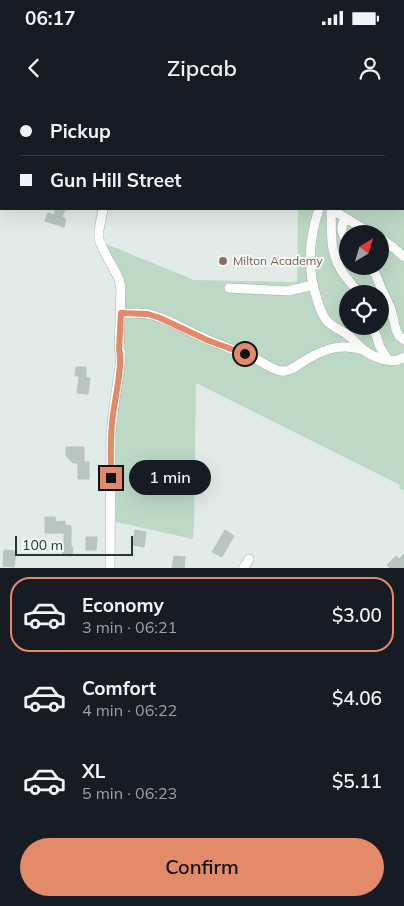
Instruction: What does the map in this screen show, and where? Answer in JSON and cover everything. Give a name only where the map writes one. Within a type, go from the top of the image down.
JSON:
[{"type":"street","points":[[103,210],[99,240],[121,284],[122,293],[120,366],[111,433],[110,568]]},
{"type":"street","points":[[319,210],[310,249],[310,268],[319,306],[327,321],[351,337],[366,351],[377,357],[397,361],[404,357]]},
{"type":"street","points":[[331,210],[337,231],[333,251],[338,266],[353,285]]},
{"type":"street","points":[[333,210],[357,225]]},
{"type":"street","points":[[337,231],[345,218]]},
{"type":"street","points":[[389,244],[404,257]]},
{"type":"street","points":[[376,275],[391,309],[396,330],[404,340]]},
{"type":"street","points":[[229,288],[288,291],[313,285]]},
{"type":"street","points":[[121,313],[148,314],[160,318],[282,371],[290,370],[316,354],[332,348],[344,346],[366,351]]},
{"type":"street","points":[[375,335],[388,360]]},
{"type":"street","points":[[243,568],[249,559]]},
{"type":"green space","points":[[298,210],[404,210],[404,491],[399,488],[400,485],[196,383],[193,539],[116,522],[116,410],[124,367],[125,287],[104,243],[194,280],[297,282]]},
{"type":"building","points":[[56,210],[65,210],[62,217],[66,219],[64,227],[45,221],[48,213],[54,215]]},
{"type":"building","points":[[76,367],[86,367],[86,378],[90,378],[88,394],[77,393],[79,376],[75,376]]},
{"type":"building","points":[[66,447],[84,447],[84,462],[89,462],[89,479],[78,479],[78,463],[73,463],[66,456]]},
{"type":"building","points":[[45,517],[55,517],[56,522],[65,521],[65,525],[71,526],[72,556],[63,555],[64,533],[45,533]]},
{"type":"building","points":[[135,530],[146,532],[144,547],[133,545]]},
{"type":"building","points":[[225,530],[234,536],[222,557],[212,552]]},
{"type":"building","points":[[86,537],[97,537],[96,550],[86,550]]},
{"type":"building","points":[[4,550],[16,551],[14,567],[3,566]]},
{"type":"building","points":[[404,554],[404,568],[390,568],[387,565],[396,556],[399,559]]},
{"type":"building","points":[[174,556],[185,557],[184,568],[172,568]]},
{"type":"place","name":"Milton Academy","points":[[223,261]]},
{"type":"route","points":[[111,478],[112,423],[121,353],[119,350],[121,313],[148,314],[171,322],[207,340],[245,354]]}]
